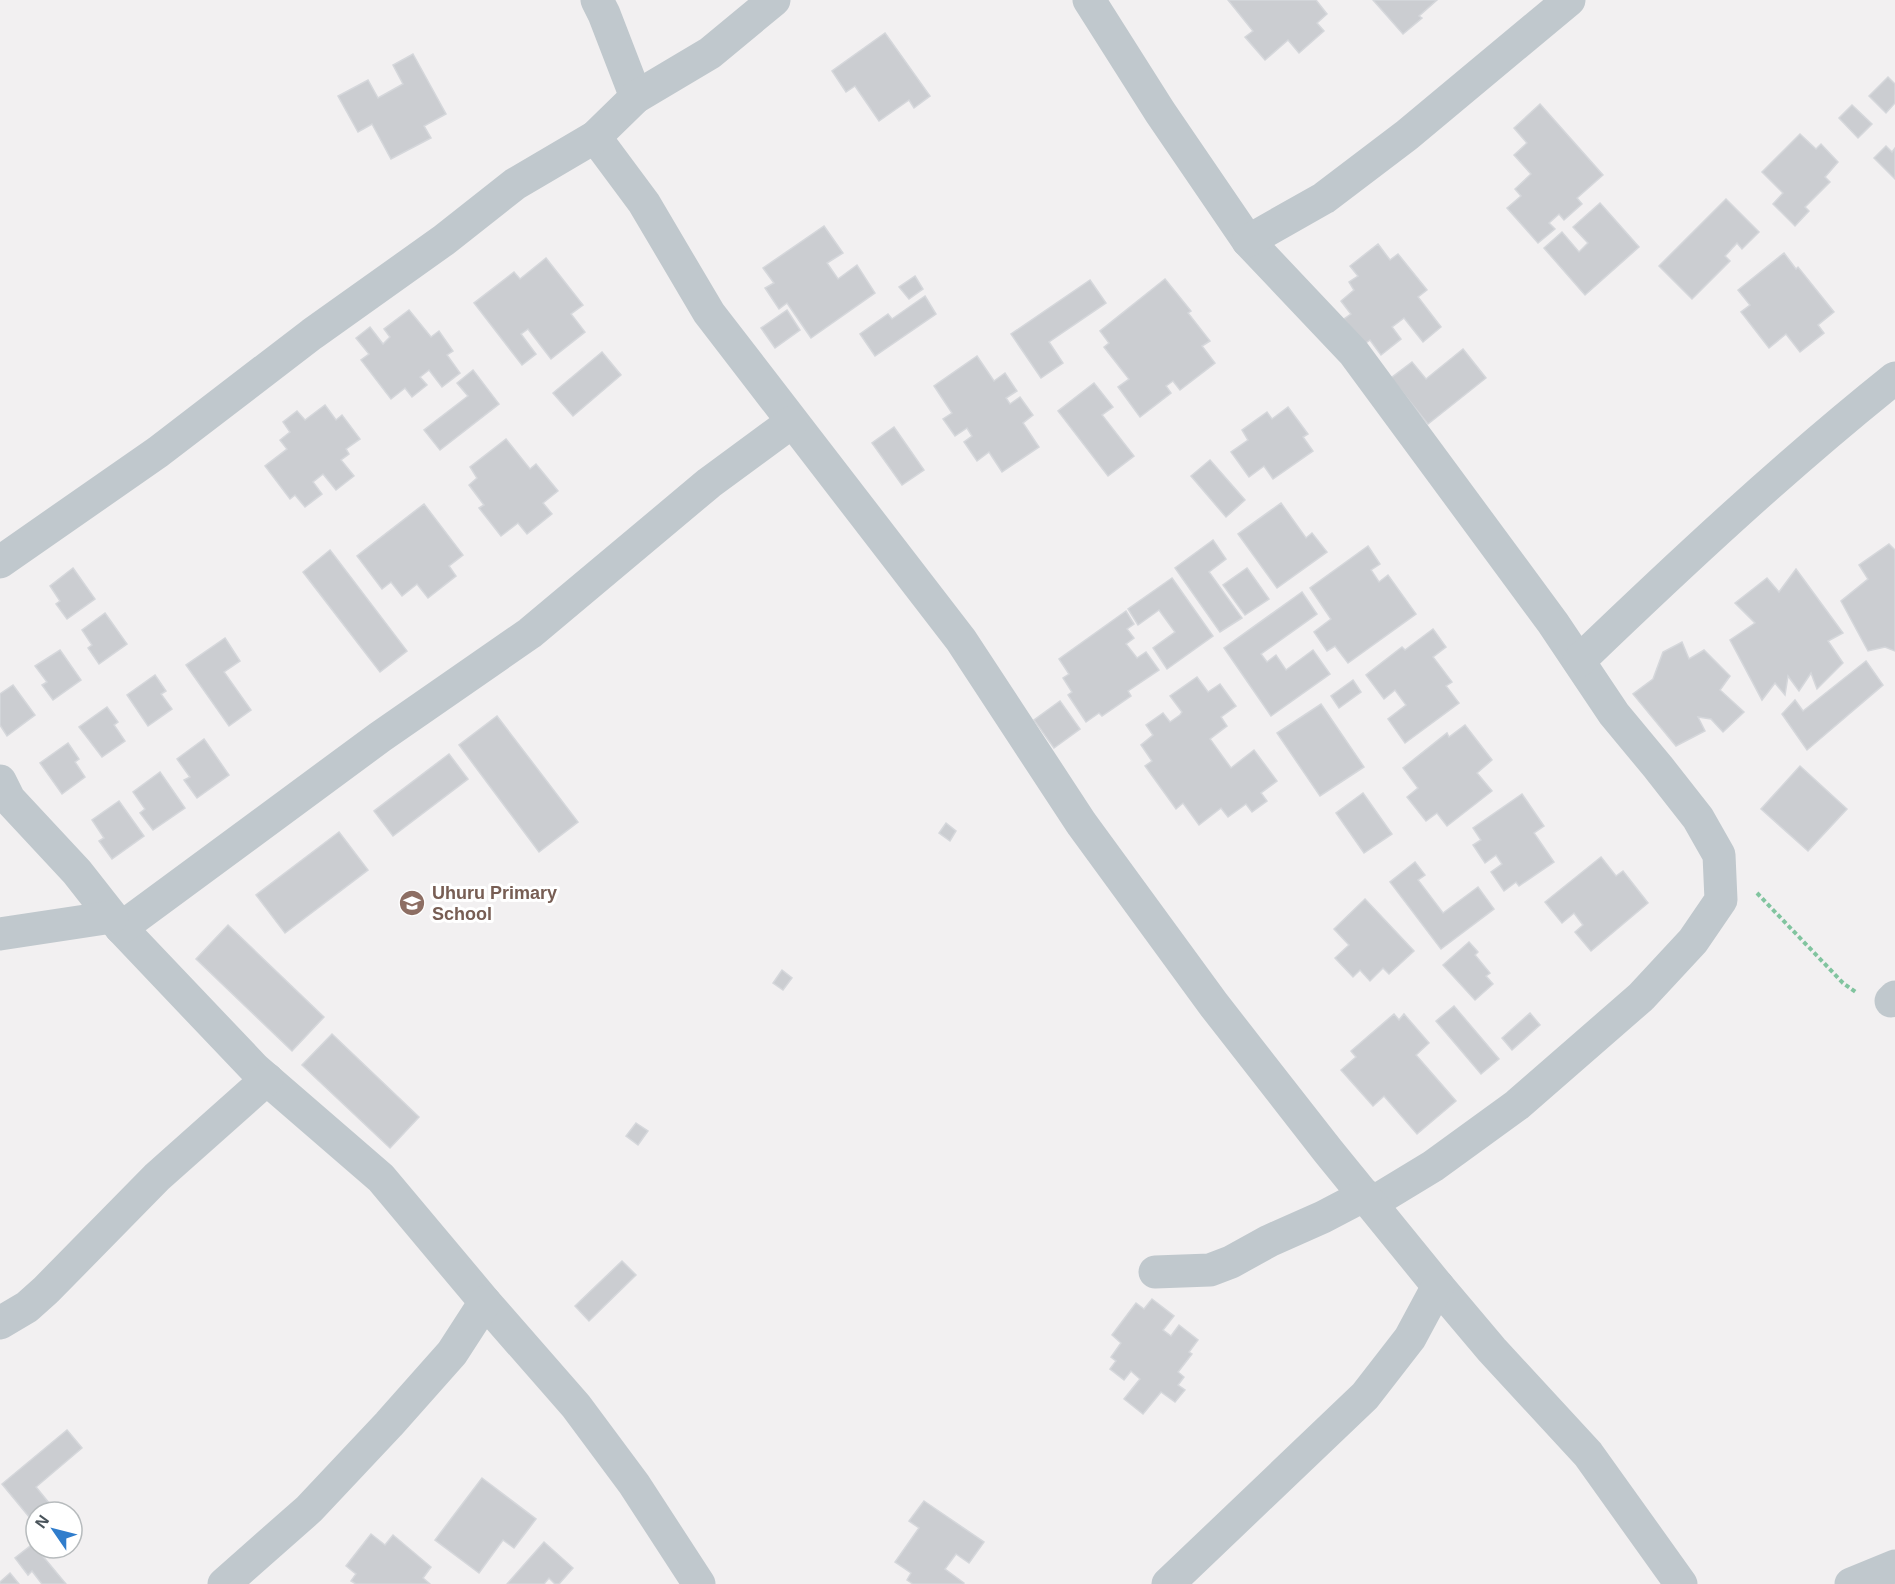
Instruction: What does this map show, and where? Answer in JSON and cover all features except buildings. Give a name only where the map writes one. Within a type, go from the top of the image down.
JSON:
[{"type":"street","points":[[597,0],[636,97]]},
{"type":"street","points":[[0,562],[158,452],[312,334],[444,240],[515,184],[595,137],[636,97],[710,53],[774,0]]},
{"type":"street","points":[[1089,0],[1248,241],[1354,353],[1546,614],[1614,714],[1698,818],[1719,855],[1721,900],[1693,941],[1641,997],[1517,1105],[1433,1166],[1369,1199],[1210,1270],[1155,1272]]},
{"type":"street","points":[[1248,241],[1324,198],[1407,135],[1569,0]]},
{"type":"street","points":[[595,137],[644,203],[709,314],[961,640],[1081,823],[1214,1005],[1328,1151],[1438,1286],[1492,1350],[1588,1454],[1681,1584]]},
{"type":"street","points":[[1579,661],[1678,566],[1840,422],[1895,378]]},
{"type":"street","points":[[0,934],[117,922],[530,633],[709,483],[792,422]]},
{"type":"street","points":[[3,796],[76,872],[117,922],[255,1069],[381,1178],[576,1406],[634,1484],[699,1584]]},
{"type":"street","points":[[0,1323],[27,1307],[46,1290],[157,1178],[267,1079]]},
{"type":"street","points":[[1168,1584],[1365,1396],[1410,1338],[1438,1286]]},
{"type":"street","points":[[224,1584],[309,1509],[389,1424],[453,1353],[485,1302]]},
{"type":"street","points":[[1851,1584],[1895,1566]]},
{"type":"path","points":[[1719,855],[1776,911],[1843,983],[1864,998],[1893,999]]},
{"type":"place","name":"Uhuru Primary School","points":[[412,903]]}]
